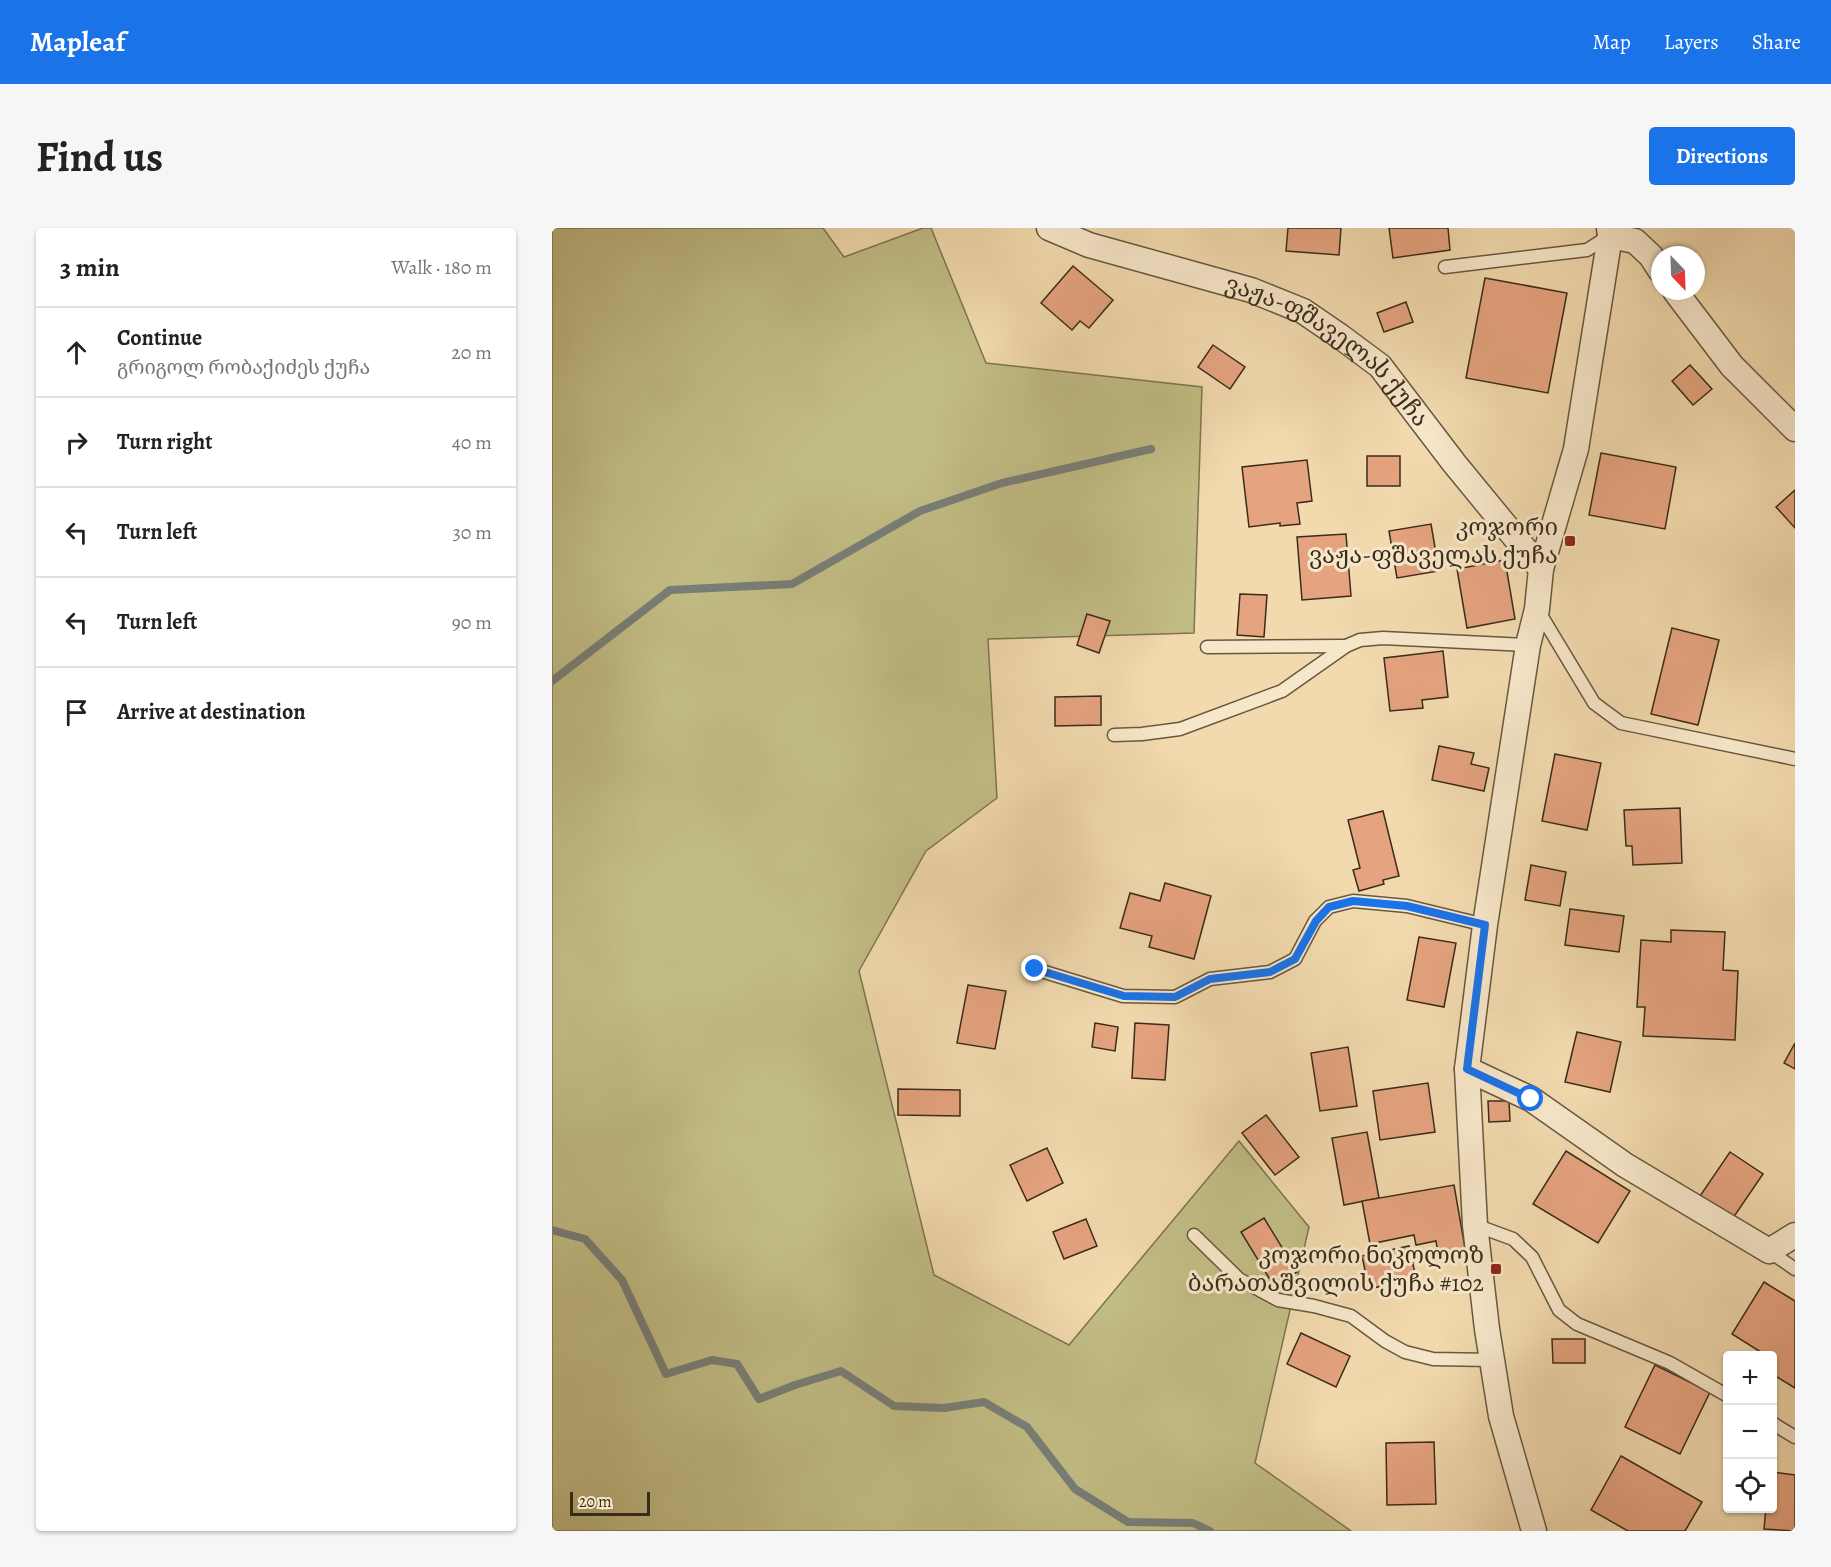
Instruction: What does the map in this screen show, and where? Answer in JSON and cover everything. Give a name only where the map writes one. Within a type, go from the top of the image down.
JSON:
[{"type":"street","name":"ვაჟა-ფშაველას ქუჩა","points":[[1049,228],[1089,245],[1251,290],[1303,311],[1341,337],[1380,366],[1454,463],[1541,569]]},
{"type":"street","points":[[1534,1531],[1501,1416],[1492,1360],[1475,1225],[1467,1069],[1485,925],[1528,645],[1537,609],[1541,569],[1576,449],[1609,232],[1635,241],[1651,257]]},
{"type":"street","points":[[1682,300],[1732,366],[1795,429]]},
{"type":"street","points":[[1467,1069],[1531,1099],[1625,1165],[1769,1251],[1795,1234]]},
{"type":"lane","points":[[1445,267],[1587,250],[1609,232]]},
{"type":"lane","points":[[1537,609],[1594,703],[1621,723],[1795,759]]},
{"type":"lane","points":[[1114,735],[1180,729],[1282,691],[1346,646],[1360,640],[1383,638],[1528,645]]},
{"type":"lane","points":[[1207,647],[1346,646]]},
{"type":"lane","points":[[1035,969],[1124,996],[1175,997],[1210,979],[1270,972],[1279,968],[1295,959],[1316,921],[1329,907],[1353,901],[1407,906],[1485,925]]},
{"type":"lane","points":[[1475,1225],[1513,1239],[1532,1257],[1559,1310],[1577,1324],[1670,1363],[1723,1393]]},
{"type":"lane","points":[[1194,1235],[1239,1279],[1278,1300],[1314,1306],[1351,1316],[1385,1341],[1405,1352],[1433,1359],[1492,1360]]},
{"type":"lane","points":[[1769,1251],[1795,1269]]},
{"type":"lane","points":[[1777,1426],[1795,1437]]},
{"type":"shaded area","points":[[552,228],[823,228],[844,257],[923,228],[931,228],[986,363],[1202,387],[1194,633],[988,639],[997,798],[926,851],[859,971],[934,1275],[1069,1345],[1239,1141],[1309,1227],[1255,1463],[1351,1531],[552,1531]]},
{"type":"building","points":[[1288,228],[1341,228],[1339,255],[1286,251]]},
{"type":"building","points":[[1389,228],[1448,228],[1450,250],[1393,258]]},
{"type":"building","points":[[1073,266],[1113,300],[1089,328],[1080,321],[1072,330],[1041,303]]},
{"type":"building","points":[[1485,278],[1567,293],[1548,393],[1466,378]]},
{"type":"building","points":[[1406,302],[1413,322],[1384,332],[1377,313]]},
{"type":"building","points":[[1213,345],[1245,367],[1230,389],[1198,367]]},
{"type":"building","points":[[1690,365],[1712,389],[1693,405],[1672,381]]},
{"type":"building","points":[[1601,453],[1676,467],[1665,529],[1589,515]]},
{"type":"building","points":[[1367,456],[1400,456],[1400,486],[1367,486]]},
{"type":"building","points":[[1307,460],[1312,501],[1297,503],[1300,524],[1280,526],[1280,523],[1249,527],[1242,467]]},
{"type":"building","points":[[1795,490],[1795,528],[1776,507]]},
{"type":"building","points":[[1431,524],[1439,571],[1397,578],[1389,531]]},
{"type":"building","points":[[1346,534],[1351,596],[1302,600],[1297,537]]},
{"type":"building","points":[[1505,560],[1515,619],[1467,628],[1457,569]]},
{"type":"building","points":[[1240,594],[1267,595],[1264,637],[1237,635]]},
{"type":"building","points":[[1087,614],[1110,621],[1099,653],[1077,645]]},
{"type":"building","points":[[1672,628],[1719,640],[1698,725],[1651,714]]},
{"type":"building","points":[[1443,651],[1448,697],[1422,700],[1423,708],[1390,711],[1384,658]]},
{"type":"building","points":[[1101,696],[1101,725],[1055,726],[1055,697]]},
{"type":"building","points":[[1439,746],[1474,753],[1471,764],[1489,768],[1484,791],[1432,780]]},
{"type":"building","points":[[1555,754],[1601,763],[1587,830],[1542,821]]},
{"type":"building","points":[[1680,808],[1682,863],[1633,865],[1632,846],[1626,846],[1624,810]]},
{"type":"building","points":[[1383,811],[1399,876],[1383,880],[1384,884],[1359,891],[1353,870],[1360,868],[1348,820]]},
{"type":"building","points":[[1531,865],[1566,872],[1560,906],[1525,900]]},
{"type":"building","points":[[1165,883],[1211,896],[1194,959],[1149,947],[1152,936],[1120,928],[1130,893],[1160,901]]},
{"type":"building","points":[[1570,909],[1624,916],[1619,952],[1565,945]]},
{"type":"building","points":[[1671,930],[1725,932],[1723,970],[1738,971],[1735,1040],[1643,1036],[1645,1007],[1637,1007],[1641,940],[1671,942]]},
{"type":"building","points":[[1419,937],[1456,943],[1444,1007],[1407,1000]]},
{"type":"building","points":[[968,985],[1006,991],[995,1049],[957,1043]]},
{"type":"building","points":[[1095,1023],[1118,1027],[1115,1051],[1092,1047]]},
{"type":"building","points":[[1135,1023],[1169,1025],[1165,1080],[1132,1078]]},
{"type":"building","points":[[1577,1032],[1621,1042],[1610,1092],[1565,1082]]},
{"type":"building","points":[[1795,1043],[1795,1069],[1784,1063]]},
{"type":"building","points":[[1348,1047],[1357,1106],[1320,1111],[1311,1053]]},
{"type":"building","points":[[1428,1083],[1435,1132],[1380,1140],[1373,1091]]},
{"type":"building","points":[[898,1089],[960,1090],[960,1116],[898,1115]]},
{"type":"building","points":[[1488,1101],[1509,1101],[1510,1121],[1489,1122]]},
{"type":"building","points":[[1266,1115],[1299,1157],[1275,1175],[1242,1133]]},
{"type":"building","points":[[1367,1132],[1379,1198],[1344,1205],[1332,1138]]},
{"type":"building","points":[[1047,1148],[1063,1183],[1027,1201],[1010,1165]]},
{"type":"building","points":[[1566,1151],[1630,1191],[1598,1243],[1533,1204]]},
{"type":"building","points":[[1730,1152],[1763,1174],[1733,1218],[1700,1196]]},
{"type":"building","points":[[1454,1185],[1465,1248],[1438,1253],[1436,1241],[1416,1245],[1414,1235],[1370,1244],[1362,1201]]},
{"type":"building","points":[[1264,1218],[1297,1272],[1274,1286],[1241,1232]]},
{"type":"building","points":[[1086,1219],[1097,1246],[1064,1259],[1053,1232]]},
{"type":"building","points":[[1409,1246],[1416,1278],[1369,1289],[1362,1256]]},
{"type":"building","points":[[1764,1282],[1795,1301],[1795,1388],[1777,1377],[1777,1351],[1759,1351],[1732,1334]]},
{"type":"building","points":[[1301,1333],[1350,1356],[1336,1387],[1287,1364]]},
{"type":"building","points":[[1552,1339],[1585,1339],[1585,1363],[1553,1363]]},
{"type":"building","points":[[1655,1365],[1710,1392],[1680,1454],[1625,1427]]},
{"type":"building","points":[[1434,1442],[1436,1504],[1387,1505],[1386,1443]]},
{"type":"building","points":[[1621,1456],[1702,1502],[1685,1531],[1628,1531],[1591,1510]]},
{"type":"building","points":[[1777,1473],[1795,1475],[1795,1531],[1764,1529],[1766,1513],[1777,1513]]},
{"type":"waterway","points":[[552,681],[670,590],[792,584],[920,511],[1002,483],[1151,449]]},
{"type":"waterway","points":[[552,1230],[585,1239],[622,1280],[666,1374],[712,1360],[737,1364],[759,1399],[841,1371],[894,1406],[944,1408],[984,1402],[1027,1427],[1075,1489],[1128,1522],[1193,1523],[1210,1531]]},
{"type":"place","name":"კოჯორი ვაჟა-ფშაველას ქუჩა","points":[[1570,541]]},
{"type":"place","name":"კოჯორი ნიკოლოზ ბარათაშვილის ქუჩა #102","points":[[1496,1269]]},
{"type":"route","points":[[1035,969],[1124,996],[1175,997],[1210,979],[1270,972],[1295,959],[1316,921],[1329,907],[1353,901],[1407,906],[1485,925],[1467,1069],[1531,1099]]}]
